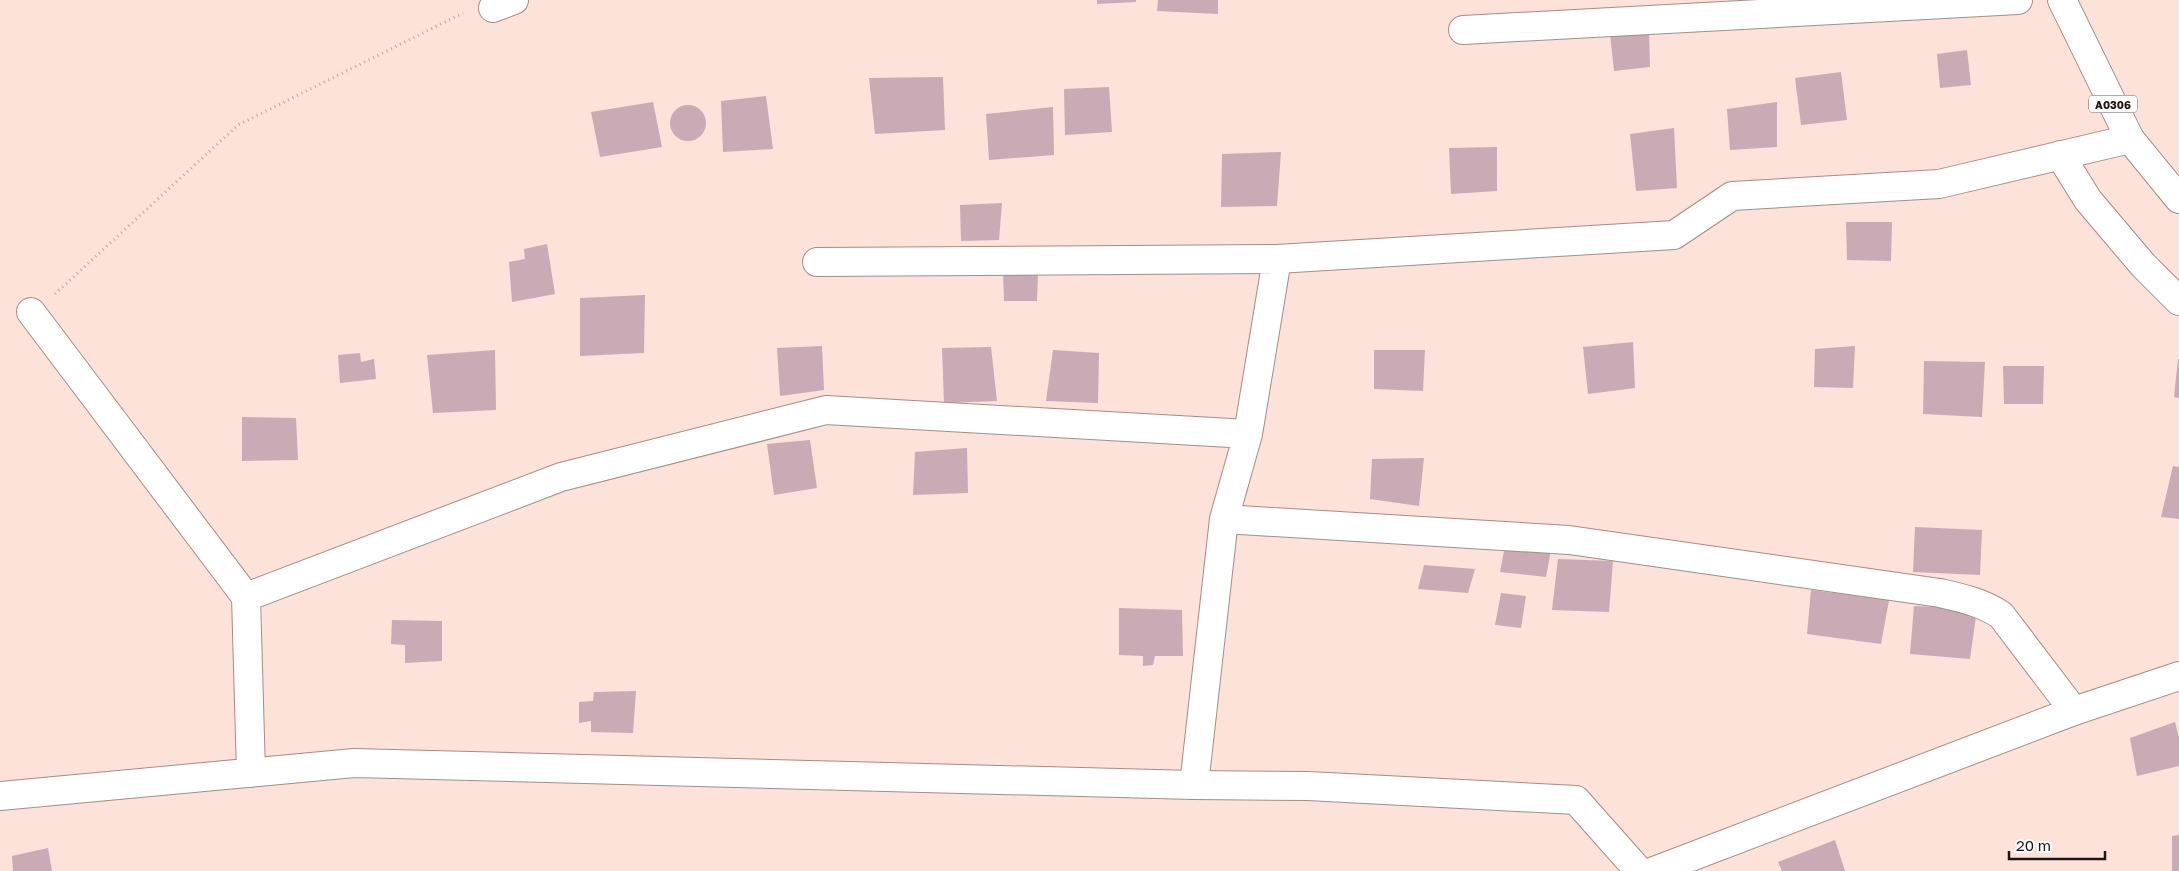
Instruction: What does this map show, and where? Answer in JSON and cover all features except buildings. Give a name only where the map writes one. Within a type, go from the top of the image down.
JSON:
[{"type":"main road","points":[[1463,30],[2018,0]]},
{"type":"main road","name":"A0306","points":[[2062,0],[2130,139],[2179,199]]},
{"type":"main road","points":[[817,262],[1277,259],[1674,235],[1732,196],[1939,184],[2130,139]]},
{"type":"main road","points":[[2060,155],[2088,200],[2143,265],[2179,301]]},
{"type":"main road","points":[[1194,785],[1224,519],[1248,434],[1277,259]]},
{"type":"main road","points":[[40,306],[246,597],[251,773]]},
{"type":"main road","points":[[246,597],[561,477],[826,410],[1248,434]]},
{"type":"main road","points":[[1224,519],[1569,540],[1940,593],[1987,606],[2000,615],[2074,711]]},
{"type":"main road","points":[[1654,871],[2074,711],[2179,676]]},
{"type":"main road","points":[[0,796],[354,763],[1194,785],[1308,786],[1576,800],[1639,871]]},
{"type":"path","points":[[40,306],[238,125],[493,6]]}]
